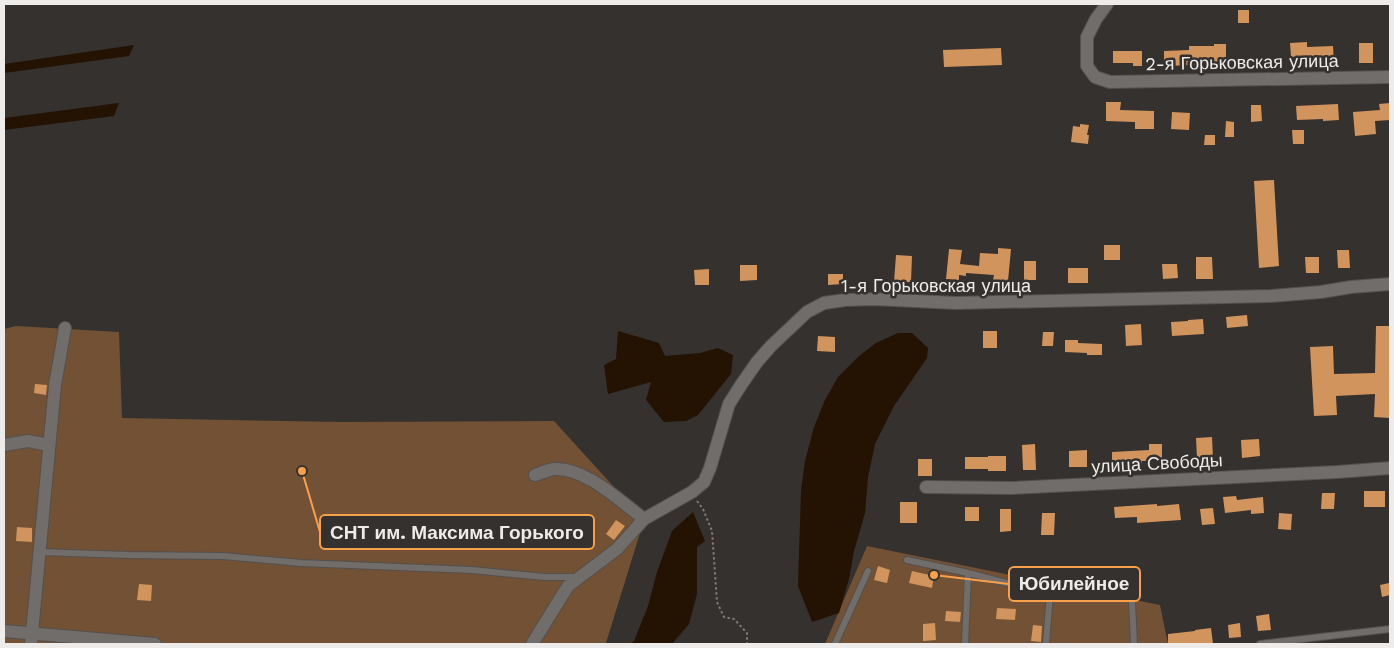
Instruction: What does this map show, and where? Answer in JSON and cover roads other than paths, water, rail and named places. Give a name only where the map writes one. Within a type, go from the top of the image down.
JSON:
[{"type":"street","name":"2-я Горьковская улица","points":[[1107,4],[1096,19],[1087,37],[1087,66],[1095,77],[1110,82],[1390,77]]},
{"type":"street","name":"1-я Горьковская улица","points":[[532,644],[568,586],[617,549],[644,519],[692,492],[704,482],[730,404],[741,385],[771,346],[807,312],[824,303],[874,298],[956,303],[1271,296],[1321,292],[1350,286],[1390,284]]},
{"type":"street","points":[[31,639],[55,385],[65,328]]},
{"type":"street","points":[[4,445],[28,441],[49,446]]},
{"type":"street","name":"улица Свободы","points":[[926,487],[1012,488],[1390,468]]},
{"type":"street","points":[[535,475],[553,469],[577,472],[597,483],[644,519]]},
{"type":"street","points":[[4,631],[31,639],[155,644]]},
{"type":"lane","points":[[39,552],[223,556],[301,563],[472,570],[545,577],[580,577]]},
{"type":"lane","points":[[907,560],[1050,594],[1046,644]]},
{"type":"lane","points":[[836,644],[868,571]]},
{"type":"lane","points":[[966,644],[968,573]]},
{"type":"lane","points":[[1132,602],[1134,644]]},
{"type":"lane","points":[[1260,644],[1390,629]]},
{"type":"place","name":"СНТ им. Максима Горького","points":[[302,471]]},
{"type":"place","name":"Юбилейное","points":[[934,575]]}]
